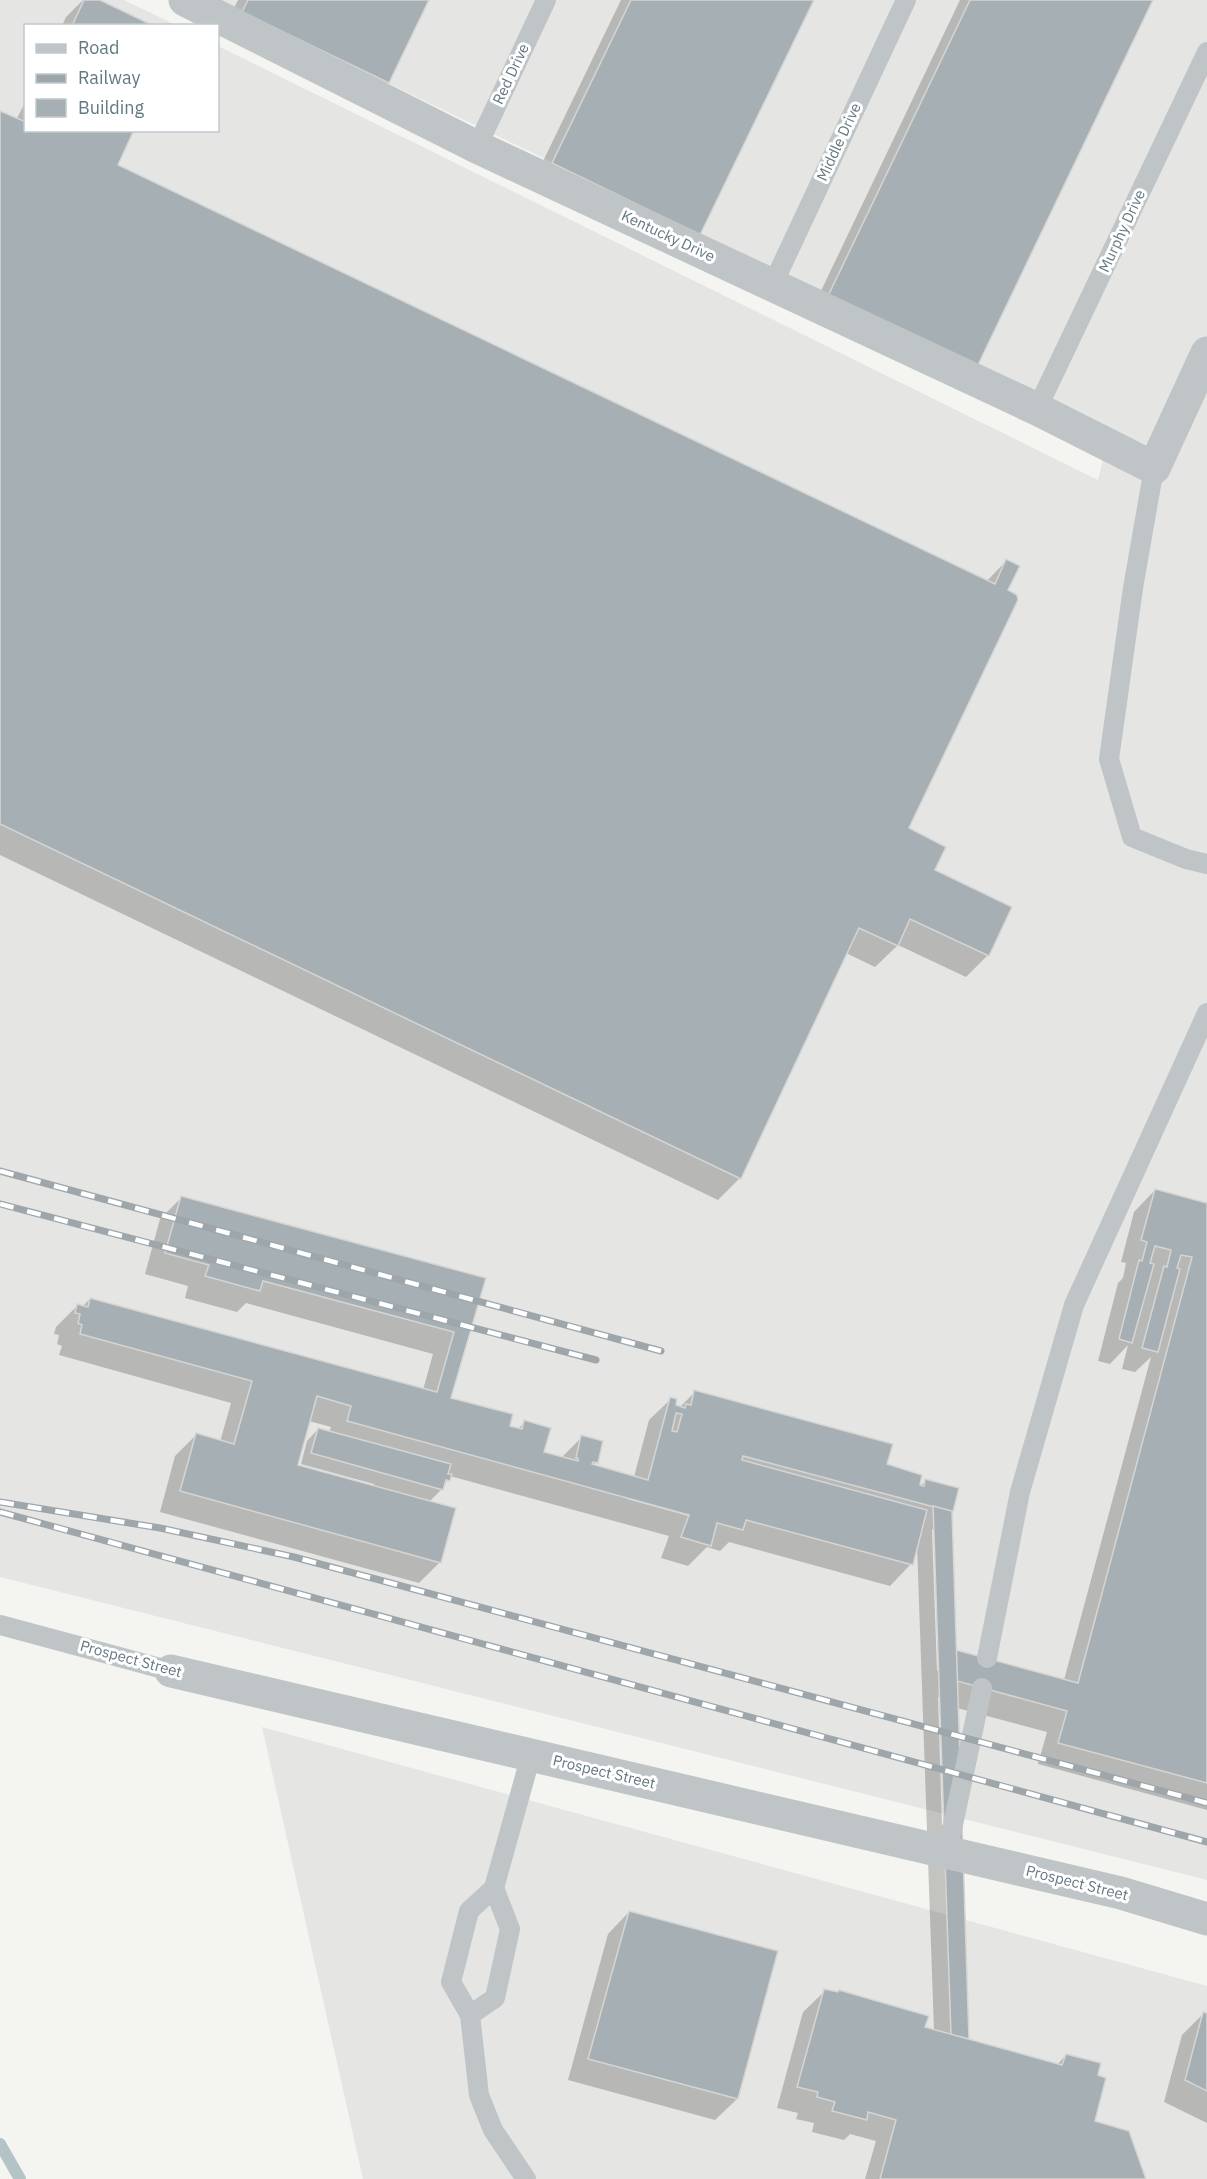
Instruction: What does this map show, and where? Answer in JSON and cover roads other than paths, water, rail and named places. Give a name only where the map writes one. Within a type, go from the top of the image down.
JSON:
[{"type":"street","name":"Kentucky Drive","points":[[185,0],[477,147],[1037,409],[1154,468]]},
{"type":"street","points":[[1154,468],[1207,353]]},
{"type":"street","name":"Prospect Street","points":[[171,1671],[1121,1893],[1207,1919]]},
{"type":"lane","name":"Red Drive","points":[[477,147],[546,0]]},
{"type":"lane","name":"Middle Drive","points":[[773,284],[906,0]]},
{"type":"lane","name":"Murphy Drive","points":[[1037,409],[1207,52]]},
{"type":"lane","points":[[1154,468],[1133,588],[1109,759],[1132,837],[1186,859],[1207,864]]},
{"type":"lane","points":[[987,1658],[1020,1492],[1074,1305],[1207,1012]]},
{"type":"lane","name":"Prospect Street","points":[[0,1624],[171,1671]]},
{"type":"lane","points":[[947,1852],[982,1688]]},
{"type":"lane","points":[[526,2179],[493,2130],[480,2095],[470,2015],[451,1982],[469,1911],[494,1888],[531,1755]]},
{"type":"lane","points":[[470,2015],[495,1998],[510,1929],[494,1888]]},
{"type":"waterway","points":[[0,2144],[20,2179]]},
{"type":"railway","points":[[0,1171],[661,1351]]},
{"type":"railway","points":[[0,1204],[596,1360]]},
{"type":"railway","points":[[0,1502],[160,1528],[294,1557],[1207,1803]]},
{"type":"railway","points":[[0,1512],[1207,1842]]}]
